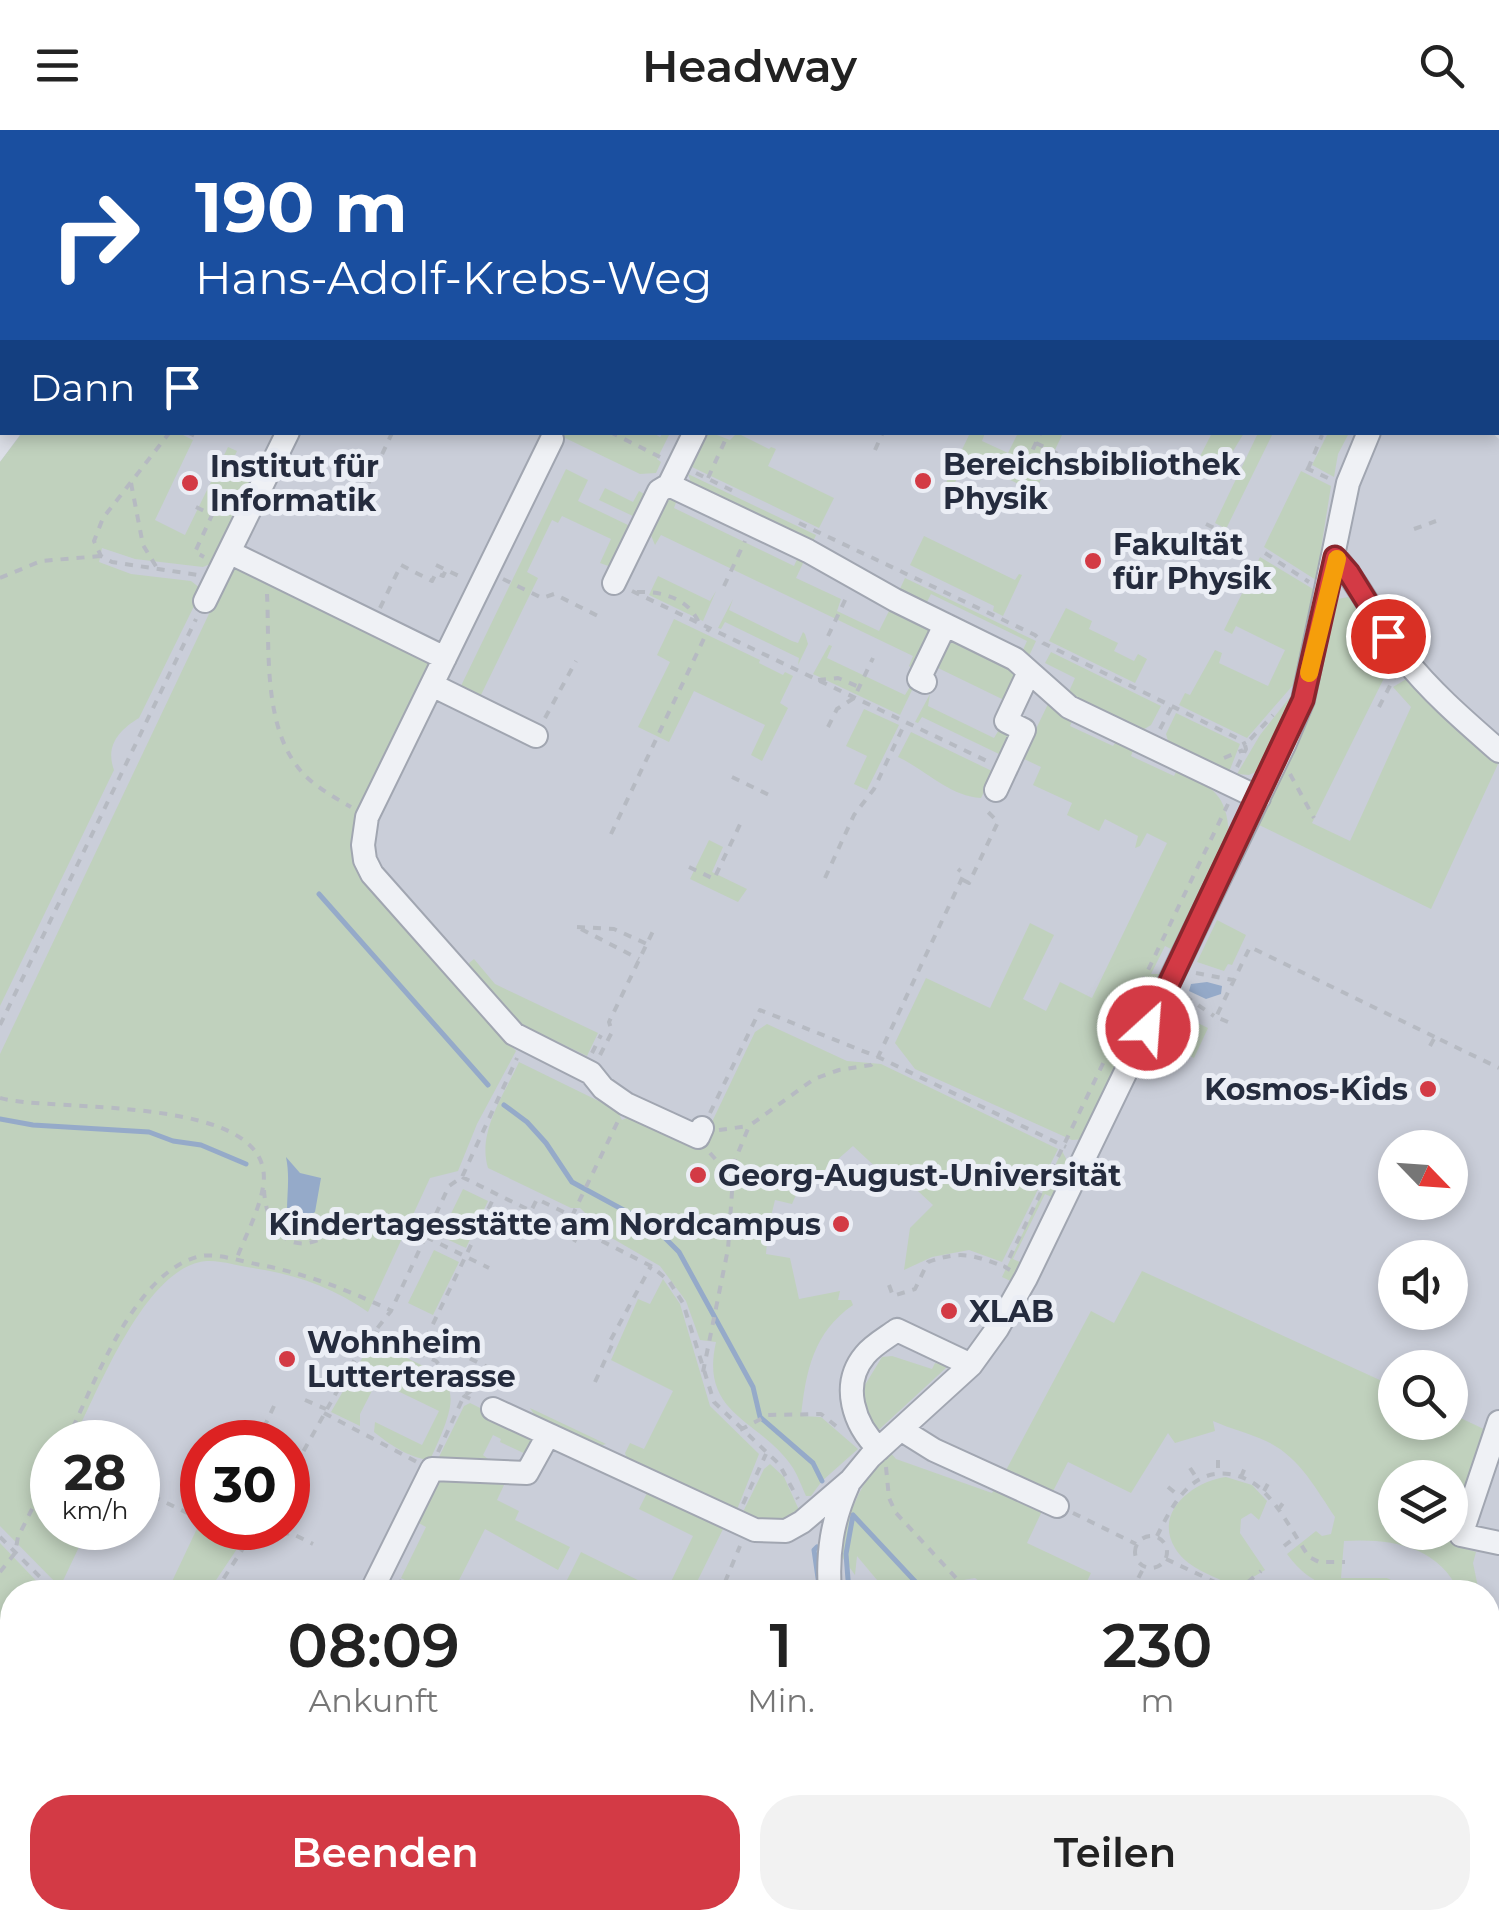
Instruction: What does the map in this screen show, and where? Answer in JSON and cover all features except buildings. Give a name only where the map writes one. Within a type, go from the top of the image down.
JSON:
[{"type":"street","points":[[210,590],[287,435]]},
{"type":"street","points":[[624,588],[659,491],[674,475],[694,435]]},
{"type":"street","points":[[493,1409],[730,1530],[786,1531],[851,1480],[971,1364],[996,1330],[1015,1273],[1089,1147],[1303,700],[1348,483],[1369,435]]},
{"type":"street","points":[[552,439],[479,577],[446,658],[367,818],[365,860],[372,874],[514,1034],[591,1073],[603,1088],[626,1104],[700,1133]]},
{"type":"street","points":[[674,475],[753,525],[1015,660],[1069,707],[1259,798]]},
{"type":"street","points":[[229,552],[446,658]]},
{"type":"street","points":[[1335,557],[1405,659],[1436,694],[1499,751]]},
{"type":"street","points":[[924,682],[919,680],[945,626]]},
{"type":"street","points":[[996,790],[1024,730],[1006,721],[1029,672]]},
{"type":"street","points":[[432,685],[536,736]]},
{"type":"street","points":[[971,1364],[897,1330],[864,1356],[854,1375],[856,1420],[864,1436],[934,1450],[1057,1506]]},
{"type":"street","points":[[1499,1422],[1460,1535],[1499,1543]]},
{"type":"street","points":[[377,1580],[432,1469],[527,1473],[548,1435]]},
{"type":"street","points":[[829,1580],[836,1511],[851,1480]]},
{"type":"path","points":[[101,556],[94,541],[102,518],[168,435]]},
{"type":"path","points":[[355,512],[392,435]]},
{"type":"path","points":[[614,435],[674,475],[708,478],[748,499]]},
{"type":"path","points":[[708,478],[728,435]]},
{"type":"path","points":[[874,450],[882,435]]},
{"type":"path","points":[[1026,464],[1040,435]]},
{"type":"path","points":[[1322,436],[1307,468],[1323,478]]},
{"type":"path","points":[[1036,443],[1078,464]]},
{"type":"path","points":[[132,484],[143,544],[158,570]]},
{"type":"path","points":[[196,507],[212,516],[194,552],[204,557],[210,546],[229,552]]},
{"type":"path","points":[[792,520],[1035,635],[1043,643],[1243,741],[1246,749],[1234,774],[1236,787],[1063,1147],[1015,1273],[970,1253],[948,1255],[928,1262],[915,1289],[894,1296],[889,1286]]},
{"type":"path","points":[[1414,529],[1436,521]]},
{"type":"path","points":[[1206,524],[1228,534]]},
{"type":"path","points":[[724,586],[753,525]]},
{"type":"path","points":[[1265,553],[1312,583]]},
{"type":"path","points":[[0,578],[41,562],[101,556],[128,566],[158,570],[210,590],[0,1026]]},
{"type":"path","points":[[373,622],[401,565],[432,580],[436,573],[443,576],[446,570]]},
{"type":"path","points":[[436,565],[542,598],[554,594],[598,616]]},
{"type":"path","points":[[263,568],[275,715],[284,741],[296,766],[309,780],[367,818]]},
{"type":"path","points":[[828,636],[855,578]]},
{"type":"path","points":[[624,588],[652,591],[683,602],[699,624]]},
{"type":"path","points":[[647,598],[906,722],[996,790],[998,822],[968,882],[962,879]]},
{"type":"path","points":[[611,834],[709,628]]},
{"type":"path","points":[[828,727],[837,709],[854,698],[873,658]]},
{"type":"path","points":[[1379,707],[1405,659]]},
{"type":"path","points":[[536,736],[576,661]]},
{"type":"path","points":[[818,680],[838,678],[859,687]]},
{"type":"path","points":[[1152,746],[1172,706]]},
{"type":"path","points":[[825,878],[854,815],[874,789],[906,722]]},
{"type":"path","points":[[1286,766],[1314,818]]},
{"type":"path","points":[[732,777],[768,795]]},
{"type":"path","points":[[689,866],[714,878],[743,818]]},
{"type":"path","points":[[700,1133],[749,1126],[814,1079],[871,1064],[878,1057],[962,879],[964,874],[958,870]]},
{"type":"path","points":[[641,960],[577,927],[614,928],[647,944]]},
{"type":"path","points":[[606,1045],[612,1032],[609,1022],[655,927]]},
{"type":"path","points":[[1216,1017],[1250,947],[1499,1068]]},
{"type":"path","points":[[1205,974],[1234,980]]},
{"type":"path","points":[[1183,984],[1185,997],[1228,1022]]},
{"type":"path","points":[[700,1133],[760,1010],[878,1057],[1063,1147],[1089,1147]]},
{"type":"path","points":[[594,1050],[601,1035]]},
{"type":"path","points":[[1430,1046],[1435,1037]]},
{"type":"path","points":[[310,1439],[336,1390],[391,1311],[448,1186],[462,1176],[526,1041]]},
{"type":"path","points":[[0,1098],[47,1106],[112,1106],[229,1131],[248,1144],[262,1165],[270,1222],[287,1240],[311,1244],[325,1237],[328,1215]]},
{"type":"path","points":[[572,1216],[626,1104]]},
{"type":"path","points":[[703,1372],[728,1248],[732,1178],[749,1126]]},
{"type":"path","points":[[700,1133],[732,1178]]},
{"type":"path","points":[[462,1176],[531,1210],[537,1199],[584,1222],[574,1242]]},
{"type":"path","points":[[236,1260],[264,1186]]},
{"type":"path","points":[[419,1353],[496,1193]]},
{"type":"path","points":[[580,1230],[651,1266],[670,1281],[683,1303],[714,1402],[786,1474],[808,1516]]},
{"type":"path","points":[[425,1237],[489,1268]]},
{"type":"path","points":[[77,1420],[121,1330],[146,1294],[175,1266],[203,1256],[312,1277],[391,1311]]},
{"type":"path","points":[[595,1382],[612,1345],[609,1343],[651,1266]]},
{"type":"path","points":[[374,1332],[436,1361],[464,1396],[493,1409]]},
{"type":"path","points":[[305,1400],[432,1469],[464,1396],[500,1370],[427,1337]]},
{"type":"path","points":[[267,1420],[274,1406]]},
{"type":"path","points":[[740,1430],[768,1415],[821,1414],[844,1432]]},
{"type":"path","points":[[889,1440],[886,1478],[896,1513],[958,1580]]},
{"type":"path","points":[[726,1580],[742,1547],[730,1530],[766,1454]]},
{"type":"path","points":[[1218,1460],[1218,1474]]},
{"type":"path","points":[[1242,1477],[1247,1463]]},
{"type":"path","points":[[1190,1468],[1198,1480]]},
{"type":"path","points":[[1157,1536],[1180,1496],[1198,1480],[1218,1474],[1242,1477],[1264,1490],[1309,1558],[1345,1562]]},
{"type":"path","points":[[1264,1490],[1271,1478]]},
{"type":"path","points":[[1168,1487],[1180,1496]]},
{"type":"path","points":[[1278,1510],[1286,1499]]},
{"type":"path","points":[[1057,1506],[1136,1544]]},
{"type":"path","points":[[0,1572],[14,1553],[30,1513]]},
{"type":"path","points":[[1157,1536],[1164,1542],[1166,1558],[1152,1568],[1144,1567],[1134,1553],[1136,1544],[1141,1538],[1157,1536]]},
{"type":"path","points":[[0,1537],[42,1580]]},
{"type":"path","points":[[1284,1546],[1296,1537]]},
{"type":"path","points":[[222,1580],[241,1550]]},
{"type":"path","points":[[1166,1558],[1206,1580]]},
{"type":"path","points":[[1138,1580],[1144,1567]]},
{"type":"path","points":[[1250,1580],[1261,1571]]},
{"type":"shaded area","name":"Georg-August-Universität","points":[[20,435],[1494,435],[1499,439],[1499,1580],[35,1580],[0,1544],[0,462]]},
{"type":"green space","points":[[20,435],[183,435],[193,440],[155,520],[185,535],[228,447],[237,451],[230,466],[252,477],[210,564],[203,567],[135,559],[102,548],[99,562],[131,574],[191,581],[200,588],[198,598],[139,718],[125,728],[113,746],[114,770],[0,1006],[0,462]]},
{"type":"green space","points":[[669,435],[657,459],[661,462],[656,473],[640,474],[561,436]]},
{"type":"green space","points":[[708,435],[730,440],[741,435],[776,449],[768,466],[834,498],[819,528],[692,467]]},
{"type":"green space","points":[[969,435],[984,435],[982,441],[1008,453],[1017,435],[1062,435],[1035,492],[966,459],[951,491],[944,487]]},
{"type":"green space","points":[[1211,435],[1243,435],[1230,456],[1208,469],[1196,464]]},
{"type":"green space","points":[[1257,435],[1272,435],[1226,529],[1215,523]]},
{"type":"green space","points":[[1327,435],[1348,435],[1338,454],[1334,477],[1312,465]]},
{"type":"green space","points":[[566,469],[588,480],[578,501],[630,526],[611,567],[600,563],[611,539],[562,516],[558,523],[552,520],[527,572],[538,578],[479,699],[459,690]]},
{"type":"green space","points":[[1301,471],[1331,486],[1316,580],[1264,547]]},
{"type":"green space","points":[[688,474],[816,535],[812,544],[692,486]]},
{"type":"green space","points":[[605,488],[633,502],[639,491],[646,495],[635,517],[599,500]]},
{"type":"green space","points":[[667,496],[678,497],[674,508],[794,566],[799,555],[805,559],[796,578],[841,599],[837,611],[879,631],[891,607],[933,627],[914,669],[909,666],[913,656],[661,535],[655,545],[650,533]]},
{"type":"green space","points":[[924,536],[1015,580],[1022,575],[1003,616],[993,611],[994,606],[910,565]]},
{"type":"green space","points":[[1260,557],[1313,589],[1300,672],[1247,738],[1179,705],[1185,693],[1190,695],[1215,650],[1222,653],[1219,663],[1268,686],[1285,650],[1236,626],[1232,634],[1224,630]]},
{"type":"green space","points":[[239,566],[434,663],[360,871],[516,1051],[477,1124],[458,1171],[430,1178],[368,1312],[299,1278],[219,1262],[200,1262],[160,1287],[142,1309],[83,1420],[30,1420],[30,1550],[78,1550],[63,1580],[53,1580],[0,1526],[0,1054],[226,578]]},
{"type":"green space","points":[[658,576],[710,601],[716,591],[703,621],[649,595]]},
{"type":"green space","points":[[905,578],[1036,641],[1029,656],[1022,652],[1027,641],[931,594],[925,606],[898,593]]},
{"type":"green space","points":[[1348,597],[1392,662],[1312,823],[1350,841],[1411,707],[1393,687],[1408,678],[1498,764],[1431,909],[1257,824],[1315,690],[1333,609],[1338,599]]},
{"type":"green space","points":[[733,599],[729,610],[792,641],[798,643],[805,634],[808,644],[798,665],[799,658],[725,622],[718,628]]},
{"type":"green space","points":[[1066,608],[1092,621],[1089,629],[1118,643],[1114,651],[1134,661],[1138,654],[1147,659],[1135,683],[1049,641]]},
{"type":"green space","points":[[674,619],[783,675],[785,672],[793,676],[780,703],[788,708],[762,761],[751,755],[765,725],[694,691],[669,742],[638,727],[670,662],[657,655]]},
{"type":"green space","points":[[946,638],[1019,669],[1004,700],[936,667]]},
{"type":"green space","points":[[829,645],[832,646],[827,658],[905,695],[911,685],[900,715],[813,674]]},
{"type":"green space","points":[[1051,652],[1161,706],[1151,725],[1141,731],[1067,696],[1075,678],[1045,663]]},
{"type":"green space","points":[[1298,687],[1262,769],[1249,775],[1237,774],[1260,735]]},
{"type":"green space","points":[[930,694],[928,706],[994,738],[1000,728],[1007,733],[1009,740],[998,762],[999,754],[922,717],[915,722]]},
{"type":"green space","points":[[1048,704],[1074,717],[1070,726],[1113,746],[1117,740],[1134,748],[1131,756],[1174,776],[1178,768],[1209,787],[1225,810],[1229,835],[1175,951],[1165,946],[1151,974],[1164,974],[1085,1139],[1072,1140],[915,1069],[895,1043],[926,978],[990,1008],[1030,923],[1054,935],[1023,999],[1046,1011],[1060,982],[1092,998],[1167,843],[1147,833],[1135,848],[1138,836],[1105,819],[1099,831],[1067,815],[1072,803],[1033,785],[1041,767],[1022,758]]},
{"type":"green space","points":[[864,709],[899,725],[867,790],[854,784],[867,756],[846,746]]},
{"type":"green space","points":[[1176,713],[1240,744],[1229,772],[1169,744],[1166,734]]},
{"type":"green space","points":[[911,732],[994,772],[981,798],[948,788],[898,757]]},
{"type":"green space","points":[[709,840],[723,847],[712,872],[747,889],[738,902],[690,879]]},
{"type":"green space","points":[[1217,920],[1246,935],[1232,965],[1228,964],[1224,971],[1197,962]]},
{"type":"green space","points":[[474,959],[495,984],[598,1033],[587,1056],[535,1031],[532,1036],[518,1028],[469,972],[469,963]]},
{"type":"green space","points":[[1182,1011],[1208,1028],[1194,1058],[1172,1047],[1160,1072],[1149,1067],[1160,1046],[1164,1047]]},
{"type":"green space","points":[[767,1024],[847,1061],[881,1064],[1058,1149],[1002,1262],[969,1250],[932,1257],[904,1270],[910,1228],[933,1205],[891,1166],[881,1172],[853,1146],[837,1160],[829,1176],[807,1170],[792,1204],[775,1200],[766,1254],[790,1258],[799,1299],[840,1291],[838,1300],[851,1300],[853,1305],[820,1341],[806,1384],[801,1416],[821,1417],[858,1449],[811,1496],[806,1496],[793,1468],[780,1452],[724,1401],[713,1367],[716,1342],[700,1340],[686,1301],[660,1266],[610,1237],[580,1208],[571,1208],[488,1168],[486,1154],[489,1127],[519,1062],[617,1110],[622,1120],[631,1116],[699,1149],[755,1032]]},
{"type":"green space","points":[[1062,1151],[1071,1168],[1056,1199],[1045,1194],[1013,1259],[1024,1264],[1015,1283],[1002,1277]]},
{"type":"green space","points":[[463,1189],[488,1201],[466,1248],[440,1236]]},
{"type":"green space","points":[[434,1250],[459,1262],[433,1315],[408,1303]]},
{"type":"green space","points":[[1142,1271],[1378,1379],[1378,1440],[1468,1440],[1468,1422],[1490,1432],[1468,1501],[1468,1460],[1378,1460],[1378,1541],[1344,1541],[1341,1578],[1391,1580],[1314,1580],[1300,1569],[1287,1554],[1316,1531],[1322,1536],[1331,1534],[1335,1517],[1306,1474],[1278,1447],[1213,1421],[1215,1431],[1175,1443],[1168,1433],[1131,1493],[1068,1462],[1050,1497],[1004,1474],[1091,1311],[1114,1323]]},
{"type":"green space","points":[[663,1279],[680,1304],[710,1406],[759,1454],[736,1512],[627,1459],[625,1453],[630,1443],[644,1449],[673,1391],[611,1360],[638,1299],[650,1304]]},
{"type":"green space","points":[[380,1345],[424,1366],[447,1385],[451,1397],[449,1412],[430,1460],[386,1441],[374,1432],[375,1422],[422,1445],[439,1411],[377,1381],[360,1414],[360,1426],[331,1412],[368,1348]]},
{"type":"green space","points":[[892,1356],[932,1369],[935,1363],[948,1366],[871,1437],[860,1393],[882,1357]]},
{"type":"green space","points":[[470,1403],[531,1433],[534,1437],[530,1456],[493,1435],[483,1455],[488,1459],[485,1464],[437,1461],[464,1406]]},
{"type":"green space","points":[[530,1408],[606,1444],[596,1447],[537,1419]]},
{"type":"green space","points":[[889,1451],[896,1459],[992,1493],[997,1485],[1044,1507],[1027,1543],[1091,1573],[1088,1580],[877,1580],[857,1556],[855,1575],[842,1557],[851,1513],[870,1475]]},
{"type":"green space","points":[[770,1464],[784,1477],[799,1510],[772,1522],[742,1514]]},
{"type":"green space","points":[[1226,1477],[1252,1485],[1267,1501],[1259,1520],[1251,1513],[1241,1519],[1240,1533],[1265,1570],[1248,1580],[1221,1580],[1192,1565],[1180,1555],[1170,1535],[1169,1522],[1180,1500]]},
{"type":"green space","points":[[439,1478],[497,1482],[504,1485],[497,1500],[519,1511],[515,1520],[570,1547],[558,1570],[485,1529],[459,1580],[405,1580],[401,1578],[426,1527],[415,1521]]},
{"type":"green space","points":[[649,1489],[725,1525],[698,1580],[672,1580],[693,1536],[639,1509]]},
{"type":"green space","points":[[0,1543],[35,1580],[0,1580]]},
{"type":"green space","points":[[187,1550],[236,1550],[216,1580],[173,1580]]},
{"type":"green space","points":[[1415,1550],[1476,1552],[1473,1563],[1477,1580],[1452,1580]]},
{"type":"green space","points":[[581,1552],[638,1580],[567,1580]]},
{"type":"water","points":[[1207,982],[1222,986],[1221,994],[1206,999],[1189,991],[1191,984]]},
{"type":"water","points":[[286,1157],[300,1173],[321,1178],[315,1212],[302,1220],[287,1211]]},
{"type":"waterway","points":[[319,894],[488,1085]]},
{"type":"waterway","points":[[504,1105],[546,1143],[572,1182],[653,1226],[679,1252],[753,1387],[760,1417],[813,1463],[822,1481]]},
{"type":"waterway","points":[[0,1119],[33,1125],[149,1132],[201,1145],[246,1164]]},
{"type":"waterway","points":[[853,1515],[914,1580]]},
{"type":"waterway","points":[[848,1580],[846,1554],[853,1515]]},
{"type":"waterway","points":[[817,1547],[814,1550],[818,1580]]},
{"type":"slow traffic","points":[[1309,673],[1337,559]]},
{"type":"place","name":"Bereichsbibliothek Physik","points":[[923,481]]},
{"type":"place","name":"Institut für Informatik","points":[[190,483]]},
{"type":"place","name":"Fakultät für Physik","points":[[1093,561]]},
{"type":"place","name":"Kosmos-Kids","points":[[1428,1089]]},
{"type":"place","name":"Georg-August-Universität","points":[[698,1175]]},
{"type":"place","name":"Kindertagesstätte am Nordcampus","points":[[841,1224]]},
{"type":"place","name":"XLAB","points":[[949,1311]]},
{"type":"place","name":"Wohnheim Lutterterasse","points":[[287,1359]]},
{"type":"route","points":[[1148,1028],[1303,700],[1335,557],[1388,636]]}]
